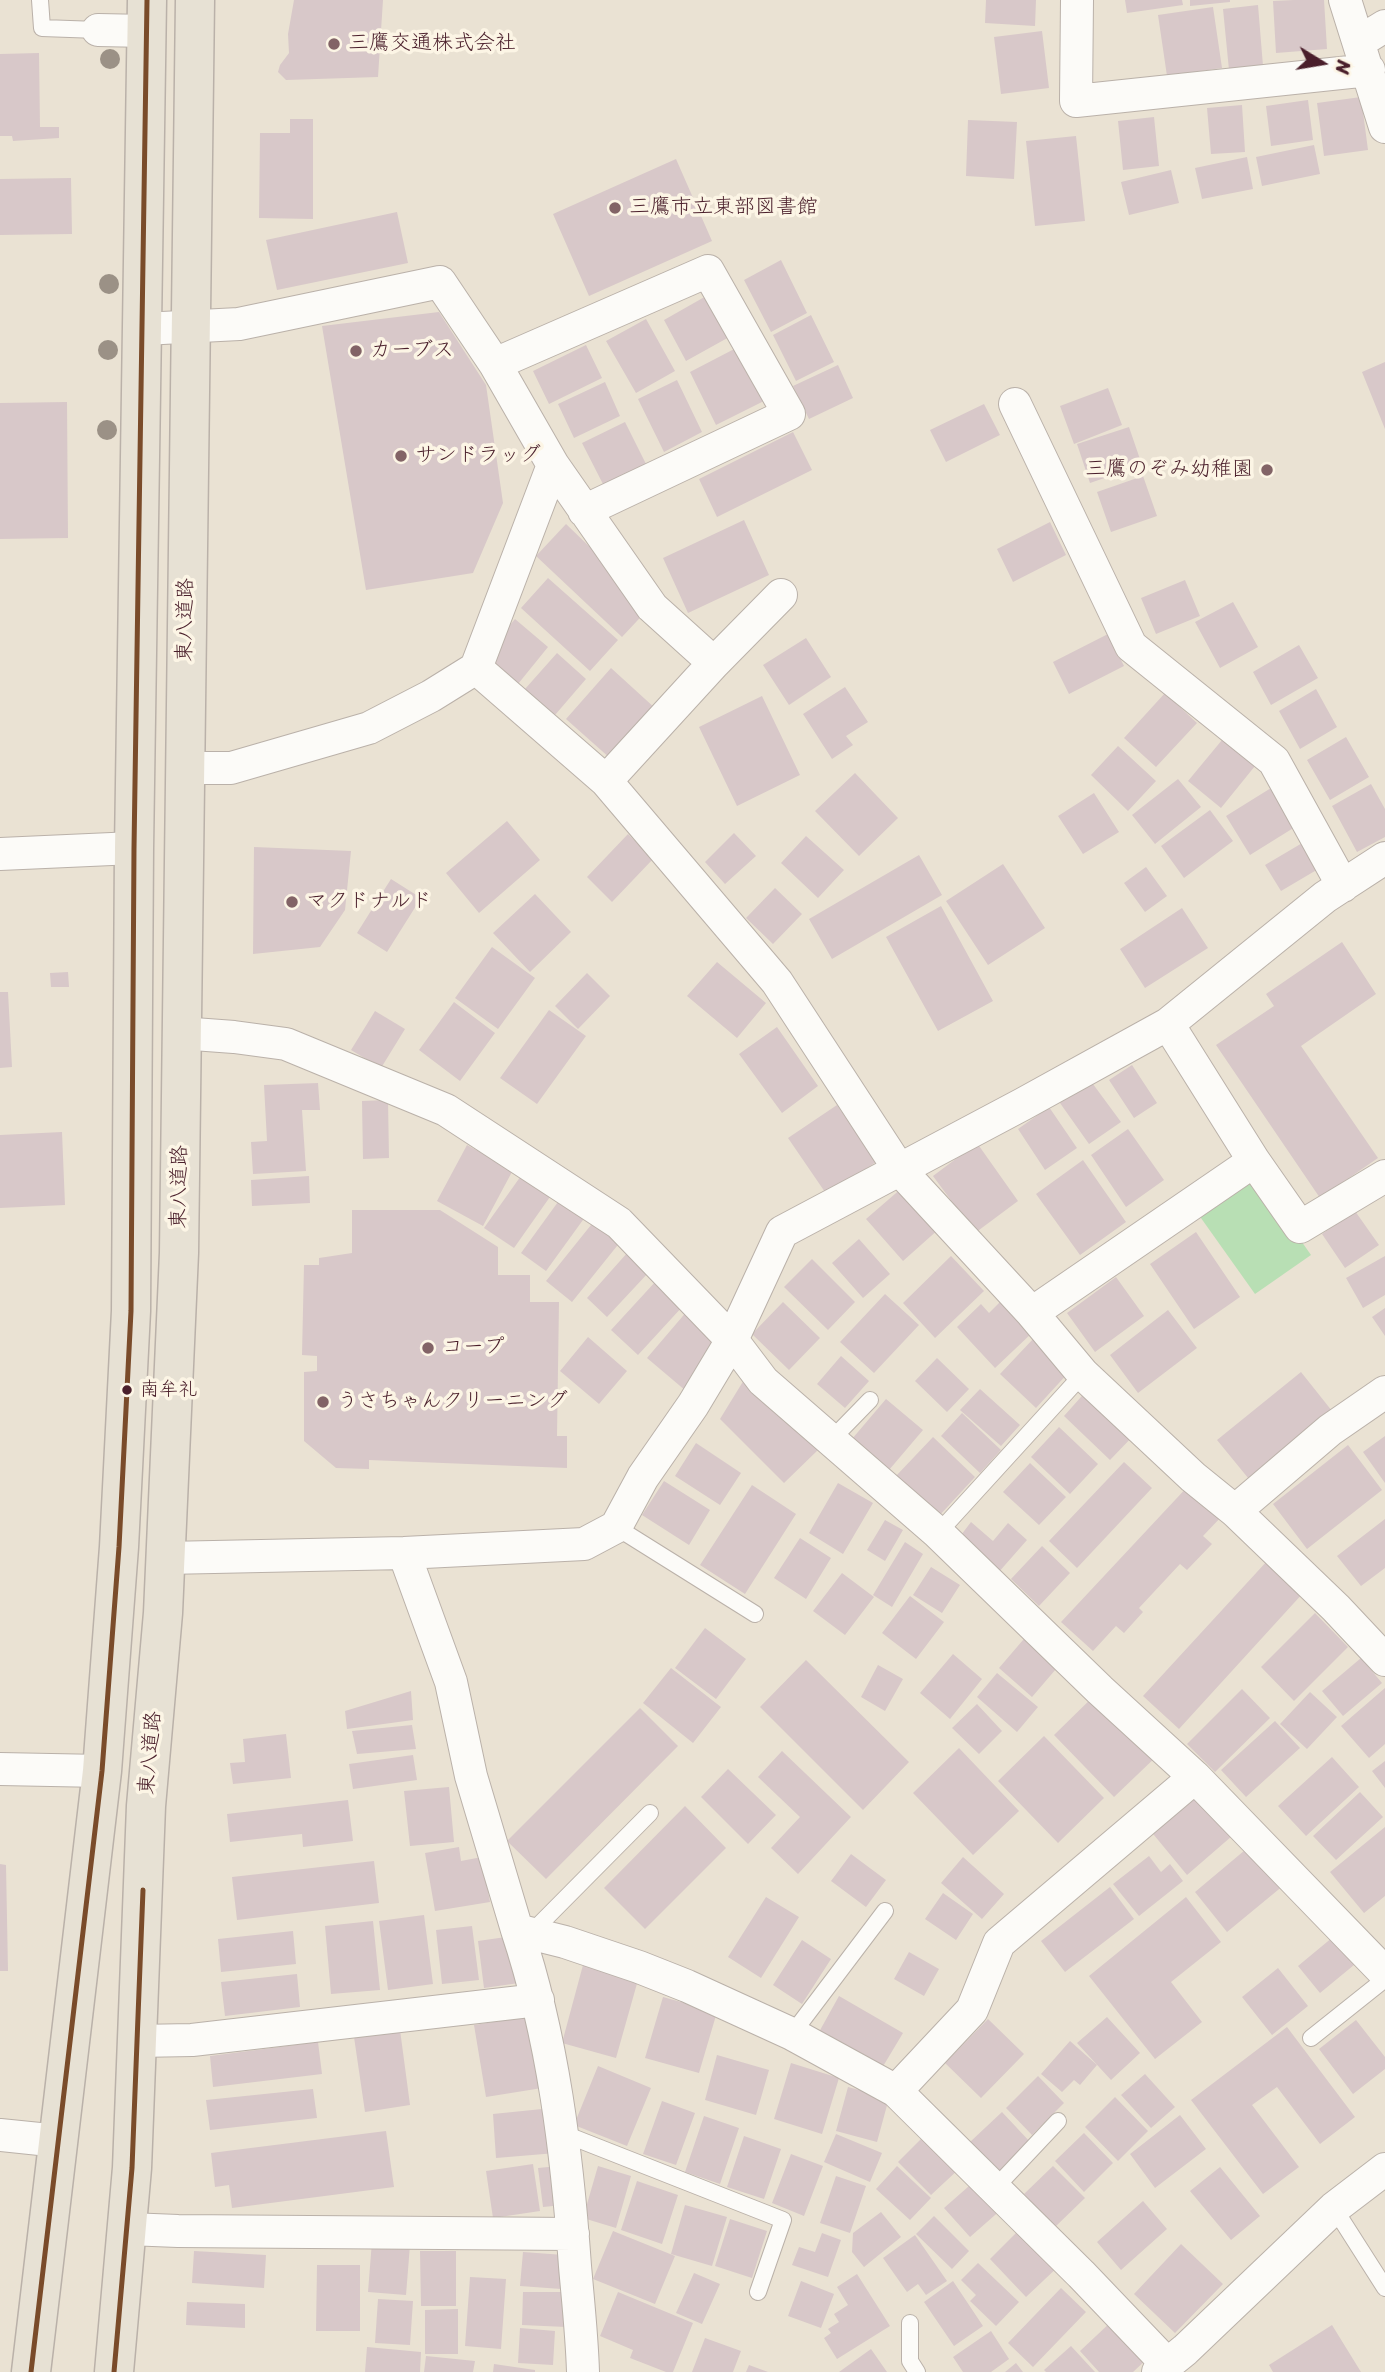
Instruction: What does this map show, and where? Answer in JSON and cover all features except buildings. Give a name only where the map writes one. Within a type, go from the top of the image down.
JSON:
[{"type":"main road","name":"東八道路","points":[[114,2372],[128,2229],[146,1807],[166,1558],[179,1253],[183,768],[195,0]]},
{"type":"main road","points":[[31,2372],[102,1771],[119,1547],[131,1311],[134,848],[147,16]]},
{"type":"street","points":[[1077,0],[1076,101],[1364,56],[1385,26]]},
{"type":"street","points":[[1345,0],[1385,127]]},
{"type":"street","points":[[98,30],[147,16]]},
{"type":"street","points":[[495,364],[708,271],[789,414],[584,511]]},
{"type":"street","points":[[144,329],[260,320],[440,282],[495,364],[553,466],[652,607],[714,663]]},
{"type":"street","points":[[1016,404],[1131,646],[1274,761],[1343,886]]},
{"type":"street","points":[[183,768],[231,768],[369,728],[431,696],[476,668],[553,466]]},
{"type":"street","points":[[606,781],[714,663],[781,595]]},
{"type":"street","points":[[476,668],[606,781],[776,982],[899,1169],[1032,1313],[1083,1374],[1193,1477],[1235,1511],[1336,1608],[1385,1660]]},
{"type":"street","points":[[0,854],[134,848]]},
{"type":"street","points":[[166,1558],[404,1553],[584,1544],[616,1527],[643,1477],[693,1405],[732,1340],[782,1232],[1168,1024],[1325,897],[1385,858]]},
{"type":"street","points":[[1168,1024],[1254,1161],[1300,1227],[1385,1176]]},
{"type":"street","points":[[180,1033],[286,1044],[446,1110],[619,1223],[732,1340],[763,1381],[938,1533],[1100,1690],[1195,1777],[1385,1973]]},
{"type":"street","points":[[1032,1313],[1254,1161]]},
{"type":"street","points":[[1235,1511],[1331,1430],[1385,1392]]},
{"type":"street","points":[[404,1553],[451,1682],[471,1776],[524,1932],[562,2133],[585,2371]]},
{"type":"street","points":[[0,1769],[102,1771]]},
{"type":"street","points":[[896,2091],[972,2010],[999,1943],[1195,1777]]},
{"type":"street","points":[[524,1932],[565,1942],[639,1967],[792,2034],[896,2091],[1177,2364],[1334,2208],[1385,2169]]},
{"type":"street","points":[[137,2041],[192,2040],[538,2000]]},
{"type":"street","points":[[0,2135],[59,2141]]},
{"type":"street","points":[[128,2229],[573,2234]]},
{"type":"lane","points":[[40,0],[42,28],[98,30]]},
{"type":"lane","points":[[938,1533],[1083,1374]]},
{"type":"lane","points":[[831,1440],[870,1399]]},
{"type":"lane","points":[[616,1527],[755,1615]]},
{"type":"lane","points":[[524,1932],[650,1813]]},
{"type":"lane","points":[[792,2034],[886,1911]]},
{"type":"lane","points":[[1311,2038],[1385,1979]]},
{"type":"lane","points":[[995,2188],[1058,2121]]},
{"type":"lane","points":[[562,2133],[783,2220],[758,2292]]},
{"type":"lane","points":[[1334,2208],[1385,2288]]},
{"type":"lane","points":[[910,2323],[910,2361],[918,2372]]},
{"type":"green space","points":[[1252,1171],[1311,1255],[1255,1294],[1196,1211]]},
{"type":"transit line","points":[[31,2372],[102,1771],[119,1547],[131,1311],[134,848],[147,0]]},
{"type":"transit line","points":[[114,2372],[132,2168],[143,1890]]},
{"type":"place","name":"三鷹交通株式会社","points":[[334,44]]},
{"type":"place","name":"三鷹市立東部図書館","points":[[615,208]]},
{"type":"place","name":"カーブス","points":[[356,351]]},
{"type":"place","name":"サンドラッグ","points":[[401,456]]},
{"type":"place","name":"三鷹のぞみ幼稚園","points":[[1267,470]]},
{"type":"place","name":"マクドナルド","points":[[292,902]]},
{"type":"place","name":"コープ","points":[[428,1348]]},
{"type":"place","name":"南牟礼","points":[[127,1390]]},
{"type":"place","name":"うさちゃんクリーニング","points":[[323,1402]]}]
